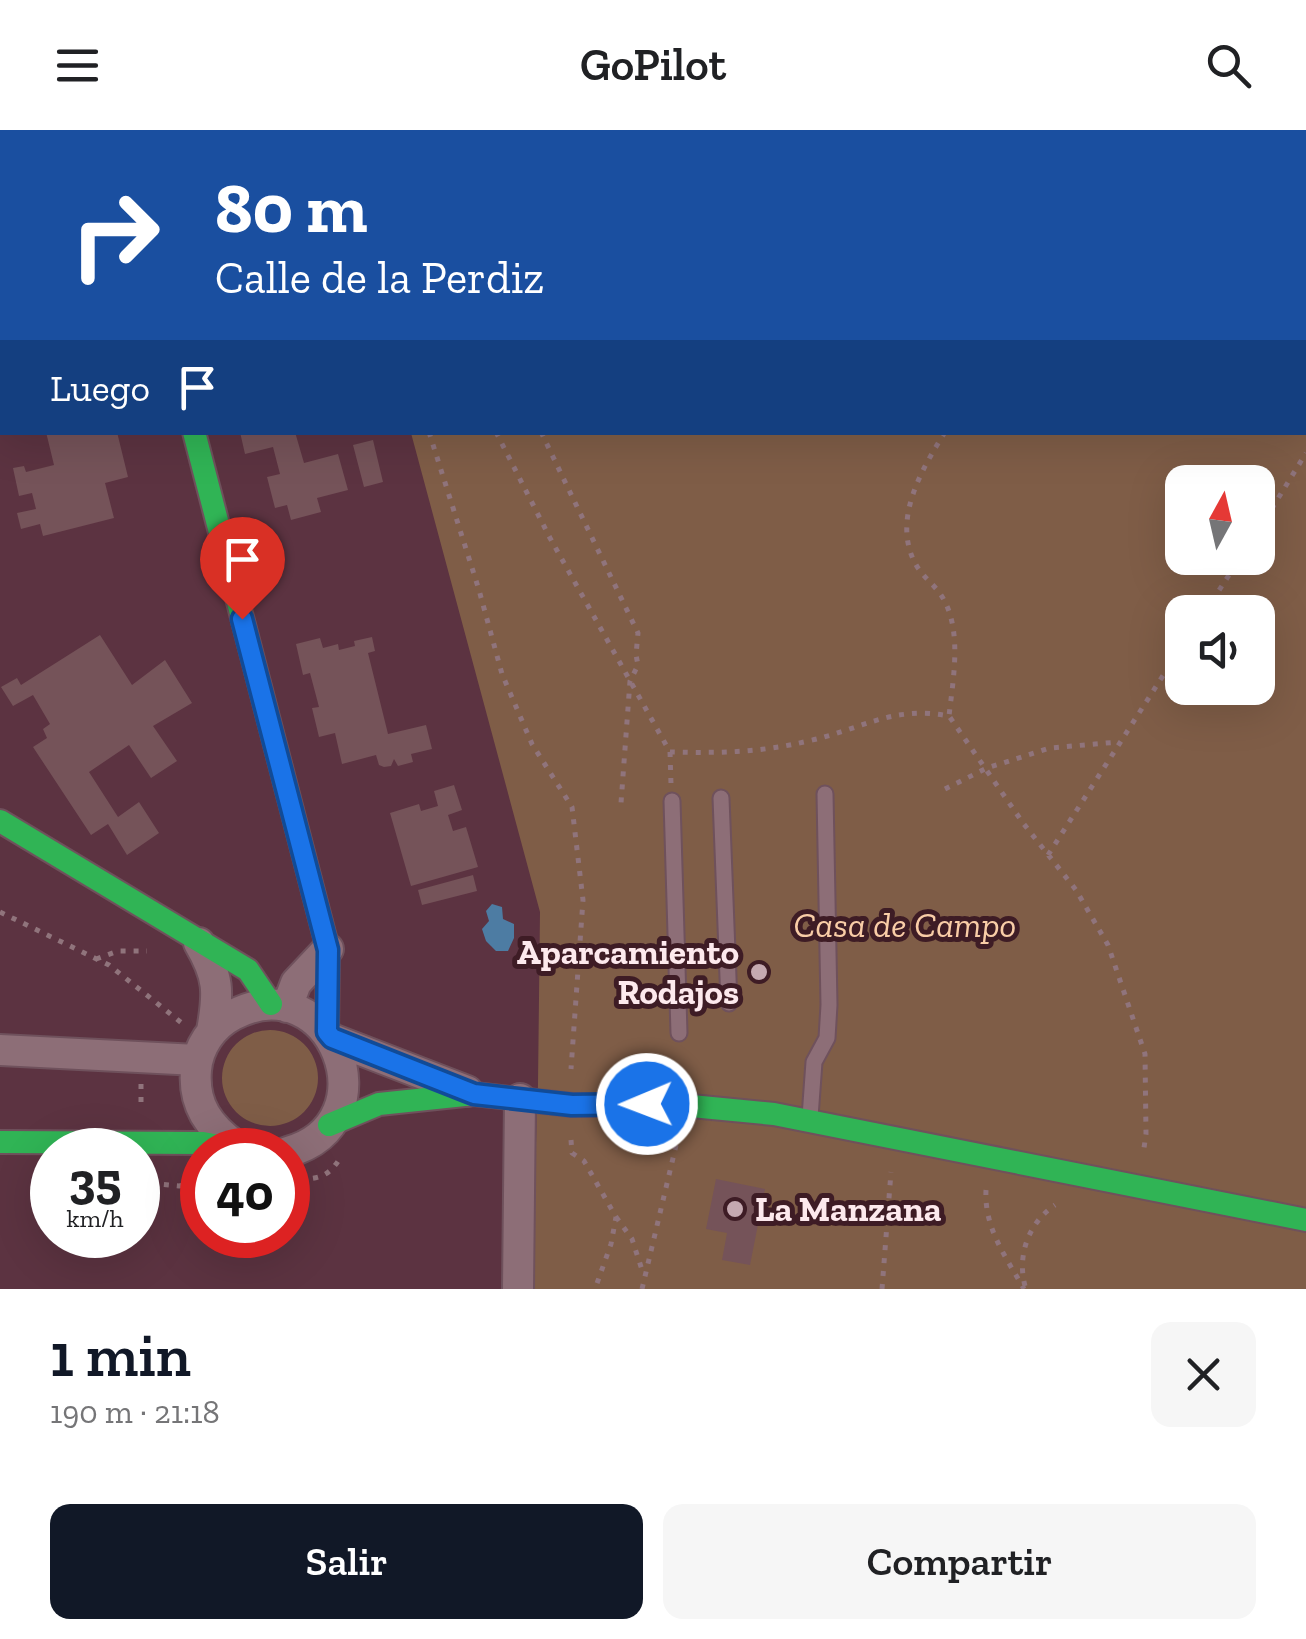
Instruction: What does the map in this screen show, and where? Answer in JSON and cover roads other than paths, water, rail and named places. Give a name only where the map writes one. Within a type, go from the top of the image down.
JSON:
[{"type":"street","points":[[195,435],[328,950],[330,1035],[342,1060],[344,1082],[340,1105],[329,1125]]},
{"type":"street","points":[[0,822],[248,970],[279,1006]]},
{"type":"street","points":[[198,940],[216,980],[218,996],[194,1086],[201,1110],[213,1128]]},
{"type":"street","points":[[279,1006],[328,950]]},
{"type":"street","points":[[0,1050],[204,1045],[229,1016],[249,1008],[279,1006],[309,1016],[330,1035],[474,1094]]},
{"type":"street","points":[[310,1142],[329,1125],[379,1104],[474,1094],[572,1105],[688,1106],[774,1114],[1306,1220]]},
{"type":"street","points":[[518,1289],[520,1099]]},
{"type":"street","points":[[0,1142],[180,1143]]},
{"type":"lane","points":[[810,1121],[814,1062],[827,1038],[830,1006],[825,794]]},
{"type":"lane","points":[[721,798],[729,1003]]},
{"type":"lane","points":[[672,801],[679,1033]]},
{"type":"water","points":[[492,904],[502,907],[503,919],[514,924],[514,938],[508,951],[496,951],[486,941],[482,929],[489,921],[486,911]]},
{"type":"place","name":"Aparcamiento Rodajos","points":[[759,972]]},
{"type":"place","name":"La Manzana","points":[[735,1209]]},
{"type":"park label","name":"Casa de Campo","points":[[905,925]]}]
